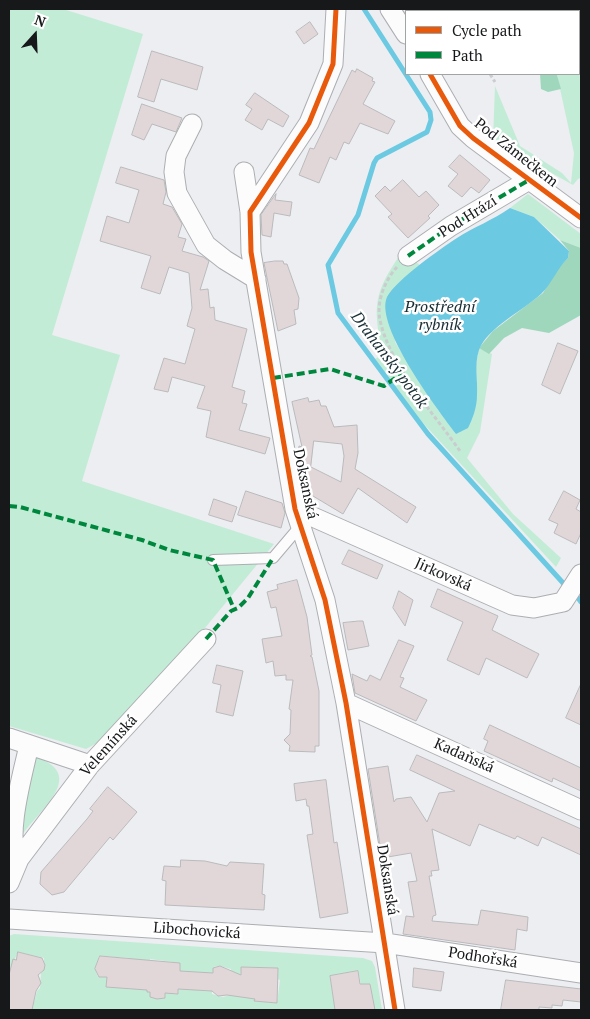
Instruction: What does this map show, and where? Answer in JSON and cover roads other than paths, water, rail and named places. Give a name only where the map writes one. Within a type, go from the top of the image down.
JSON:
[{"type":"street","points":[[250,212],[309,123],[333,64],[336,9]]},
{"type":"street","points":[[390,9],[405,32]]},
{"type":"street","name":"Pod Zámečkem","points":[[431,75],[460,126],[491,152],[581,218]]},
{"type":"street","points":[[192,124],[176,156],[174,172],[177,194],[206,245],[225,260],[256,279]]},
{"type":"street","name":"Doksanská","points":[[244,172],[250,212],[252,252],[256,279],[298,517],[325,600],[346,703],[395,1010]]},
{"type":"street","name":"Pod Hrází","points":[[408,256],[451,226],[529,180]]},
{"type":"street","name":"Jirkovská","points":[[298,517],[512,605],[534,608],[558,604],[563,602],[580,582]]},
{"type":"street","name":"Velemínská","points":[[9,883],[19,859],[90,765],[206,639]]},
{"type":"street","name":"Kadaňská","points":[[346,703],[581,810]]},
{"type":"street","points":[[9,738],[90,765]]},
{"type":"street","points":[[19,859],[13,852],[12,834],[29,745]]},
{"type":"street","name":"Libochovická","points":[[9,919],[385,943]]},
{"type":"street","name":"Podhořská","points":[[385,943],[581,973]]},
{"type":"lane","points":[[213,560],[273,558],[298,517]]},
{"type":"water","name":"Prostřední rybník","points":[[510,208],[534,217],[569,251],[568,258],[541,294],[498,327],[483,342],[477,361],[477,399],[474,412],[468,428],[456,434],[423,388],[398,347],[385,310],[387,297],[399,282],[440,249]]},
{"type":"waterway","name":"Drahanský potok","points":[[364,9],[405,73]]},
{"type":"waterway","name":"Drahanský potok","points":[[406,75],[430,112],[431,120],[427,132],[377,158],[374,163],[358,215],[328,265],[338,313],[428,434],[564,584]]},
{"type":"waterway","name":"Drahanský potok","points":[[578,598],[581,602]]}]
